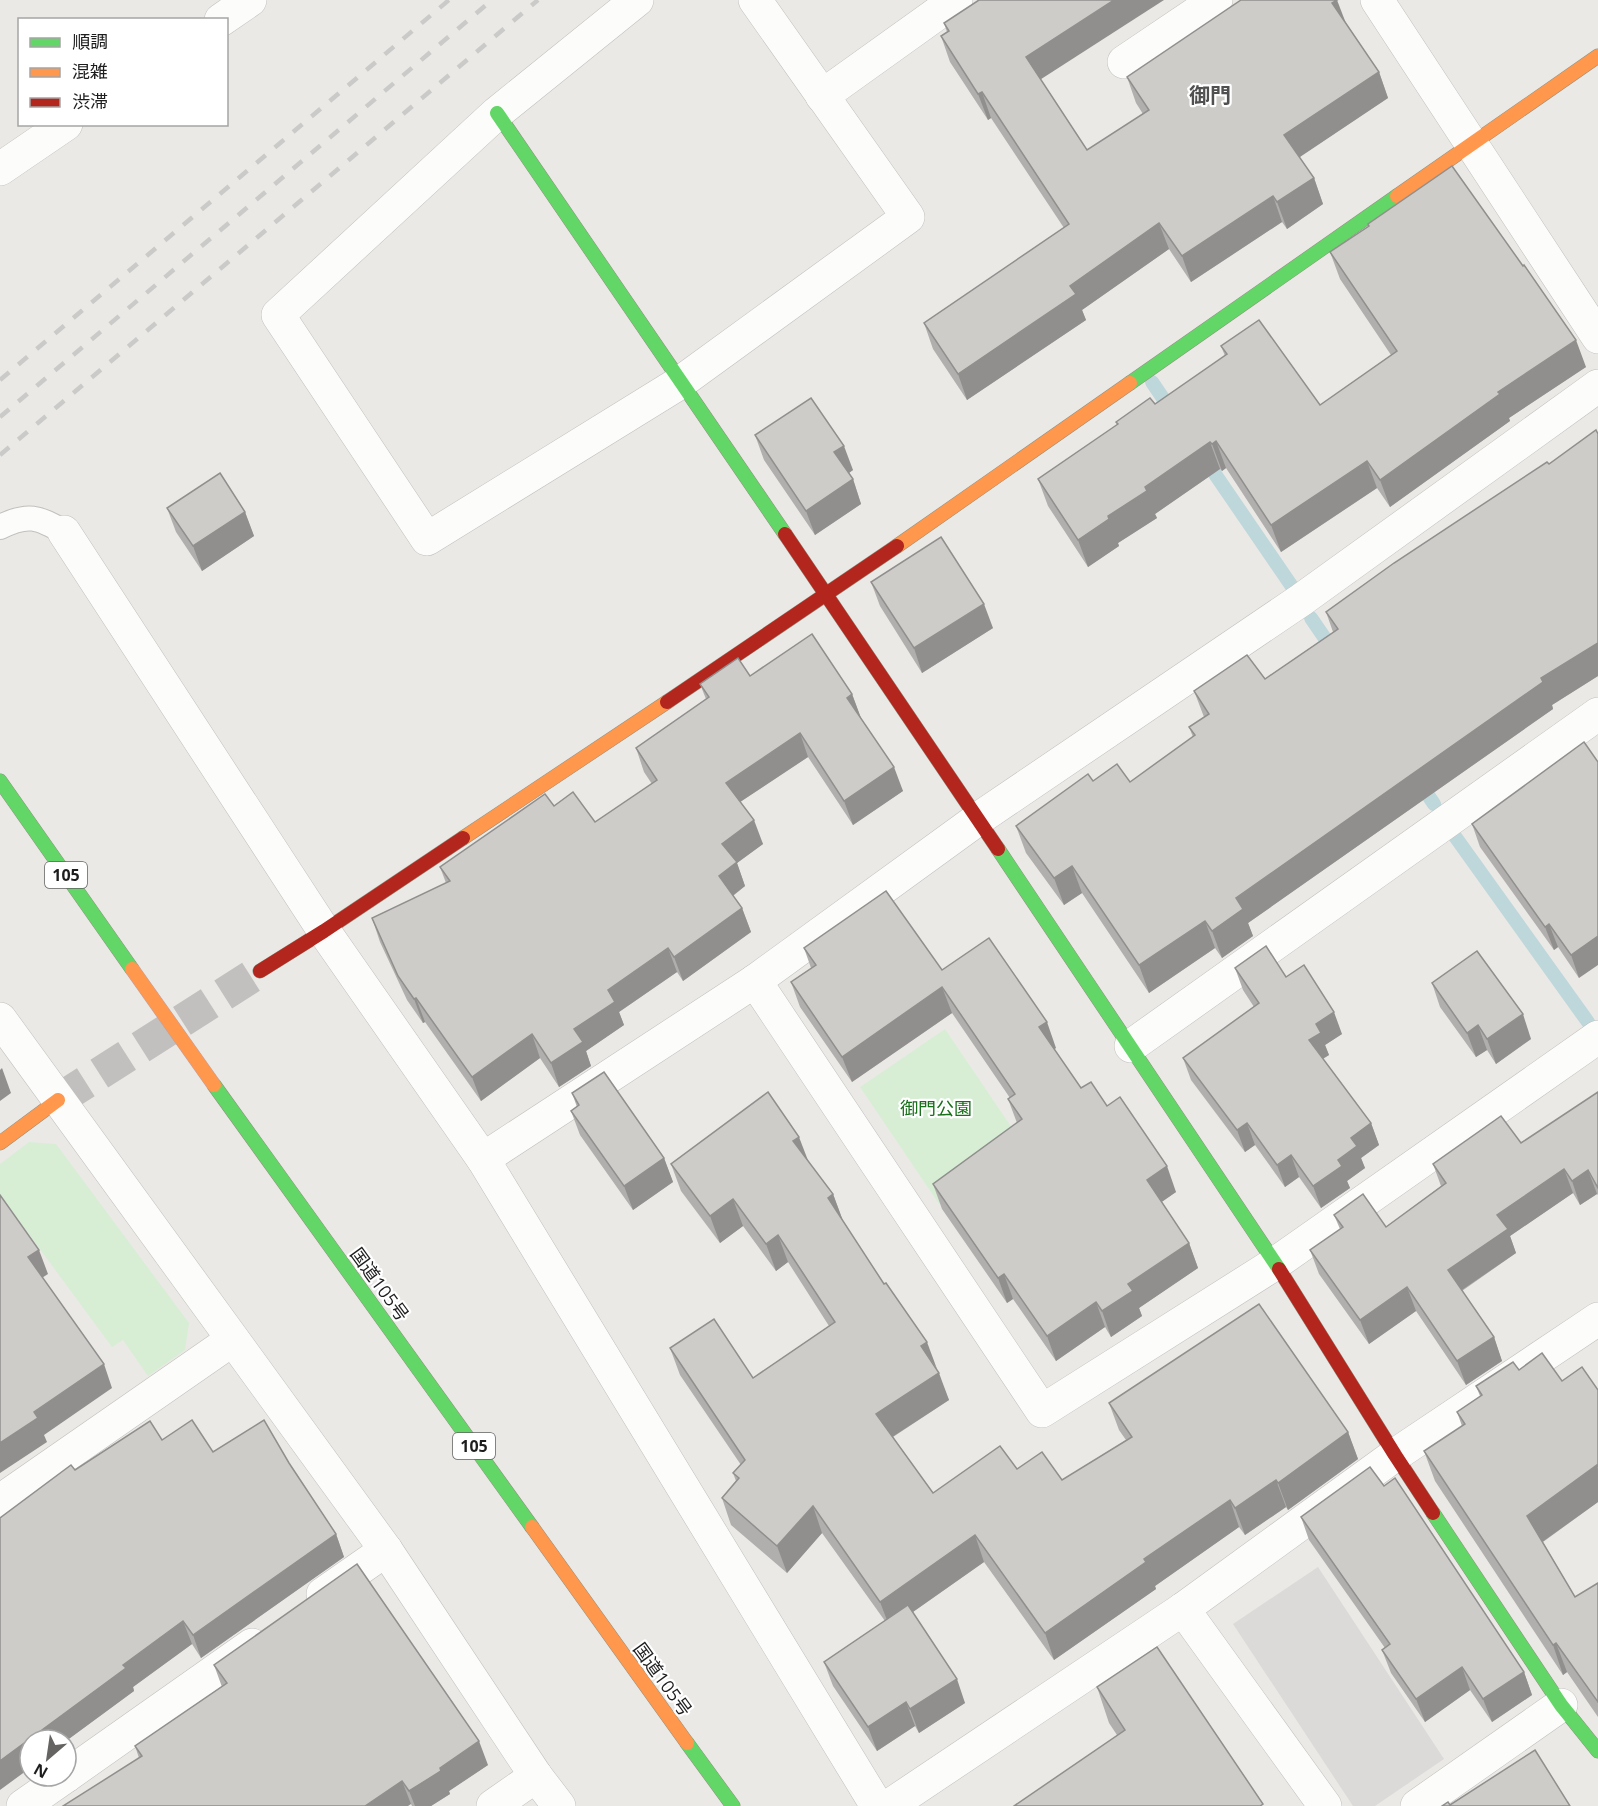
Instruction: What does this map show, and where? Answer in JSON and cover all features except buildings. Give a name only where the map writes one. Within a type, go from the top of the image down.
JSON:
[{"type":"main road","points":[[260,971],[324,931],[827,595],[1598,56]]},
{"type":"main road","points":[[496,113],[827,595],[1131,1046],[1276,1263],[1395,1455],[1561,1705],[1598,1751]]},
{"type":"main road","name":"国道105号","points":[[0,781],[214,1085],[733,1806]]},
{"type":"main road","points":[[0,1143],[58,1100]]},
{"type":"street","points":[[224,18],[250,0]]},
{"type":"street","points":[[637,0],[496,113],[278,315],[427,539],[681,382],[908,217],[755,0]]},
{"type":"street","points":[[822,96],[956,0]]},
{"type":"street","points":[[1124,62],[1216,0]]},
{"type":"street","points":[[1388,4],[1472,143],[1598,337]]},
{"type":"street","points":[[0,169],[63,126]]},
{"type":"street","points":[[483,1159],[755,981],[978,819],[1301,600],[1598,386]]},
{"type":"street","points":[[64,532],[324,931],[483,1159],[877,1806]]},
{"type":"street","points":[[1131,1046],[1598,714]]},
{"type":"street","points":[[755,981],[1042,1411],[1276,1263],[1598,1037]]},
{"type":"street","points":[[0,1018],[386,1550],[536,1776],[560,1806]]},
{"type":"street","points":[[889,1806],[1183,1609],[1395,1455],[1598,1319]]},
{"type":"street","points":[[0,1501],[232,1340]]},
{"type":"street","points":[[78,1768],[386,1550]]},
{"type":"street","points":[[1183,1609],[1324,1806]]},
{"type":"street","points":[[1417,1806],[1561,1705]]},
{"type":"street","points":[[493,1806],[536,1776]]},
{"type":"street","points":[[23,1806],[49,1788]]},
{"type":"lane","points":[[0,527],[16,519],[42,520],[64,532]]},
{"type":"green space","name":"御門公園","points":[[945,1029],[1025,1147],[939,1204],[860,1087]]},
{"type":"green space","points":[[29,1142],[56,1144],[189,1323],[185,1350],[148,1376],[123,1340],[112,1347],[0,1195],[0,1164]]},
{"type":"shaded area","points":[[1318,1567],[1444,1759],[1375,1806],[1353,1806],[1233,1624]]},
{"type":"waterway","points":[[1152,382],[1173,413]]},
{"type":"waterway","points":[[1204,458],[1293,588]]},
{"type":"waterway","points":[[1311,618],[1335,653]]},
{"type":"waterway","points":[[1419,782],[1434,804]]},
{"type":"waterway","points":[[1454,835],[1588,1022]]},
{"type":"tunnel","points":[[58,1100],[260,971]]},
{"type":"railway","points":[[0,380],[449,0]]},
{"type":"railway","points":[[0,417],[492,0]]},
{"type":"railway","points":[[0,455],[538,0]]},
{"type":"traffic: fast","points":[[497,113],[785,534]]},
{"type":"traffic: fast","points":[[1130,383],[1397,196]]},
{"type":"traffic: fast","points":[[0,781],[132,969]]},
{"type":"traffic: fast","points":[[998,849],[1279,1269]]},
{"type":"traffic: fast","points":[[214,1085],[532,1527]]},
{"type":"traffic: fast","points":[[1433,1513],[1561,1705],[1598,1751]]},
{"type":"traffic: fast","points":[[687,1743],[733,1806]]},
{"type":"traffic: slow","points":[[1397,196],[1598,56]]},
{"type":"traffic: slow","points":[[897,546],[1130,383]]},
{"type":"traffic: slow","points":[[463,838],[667,702]]},
{"type":"traffic: slow","points":[[132,969],[214,1085]]},
{"type":"traffic: slow","points":[[0,1143],[58,1100]]},
{"type":"traffic: slow","points":[[532,1527],[687,1743]]},
{"type":"traffic: jam","points":[[785,534],[998,849]]},
{"type":"traffic: jam","points":[[667,702],[897,546]]},
{"type":"traffic: jam","points":[[260,971],[463,838]]},
{"type":"traffic: jam","points":[[1279,1269],[1433,1513]]},
{"type":"district","name":"御門","points":[[1210,95]]}]
